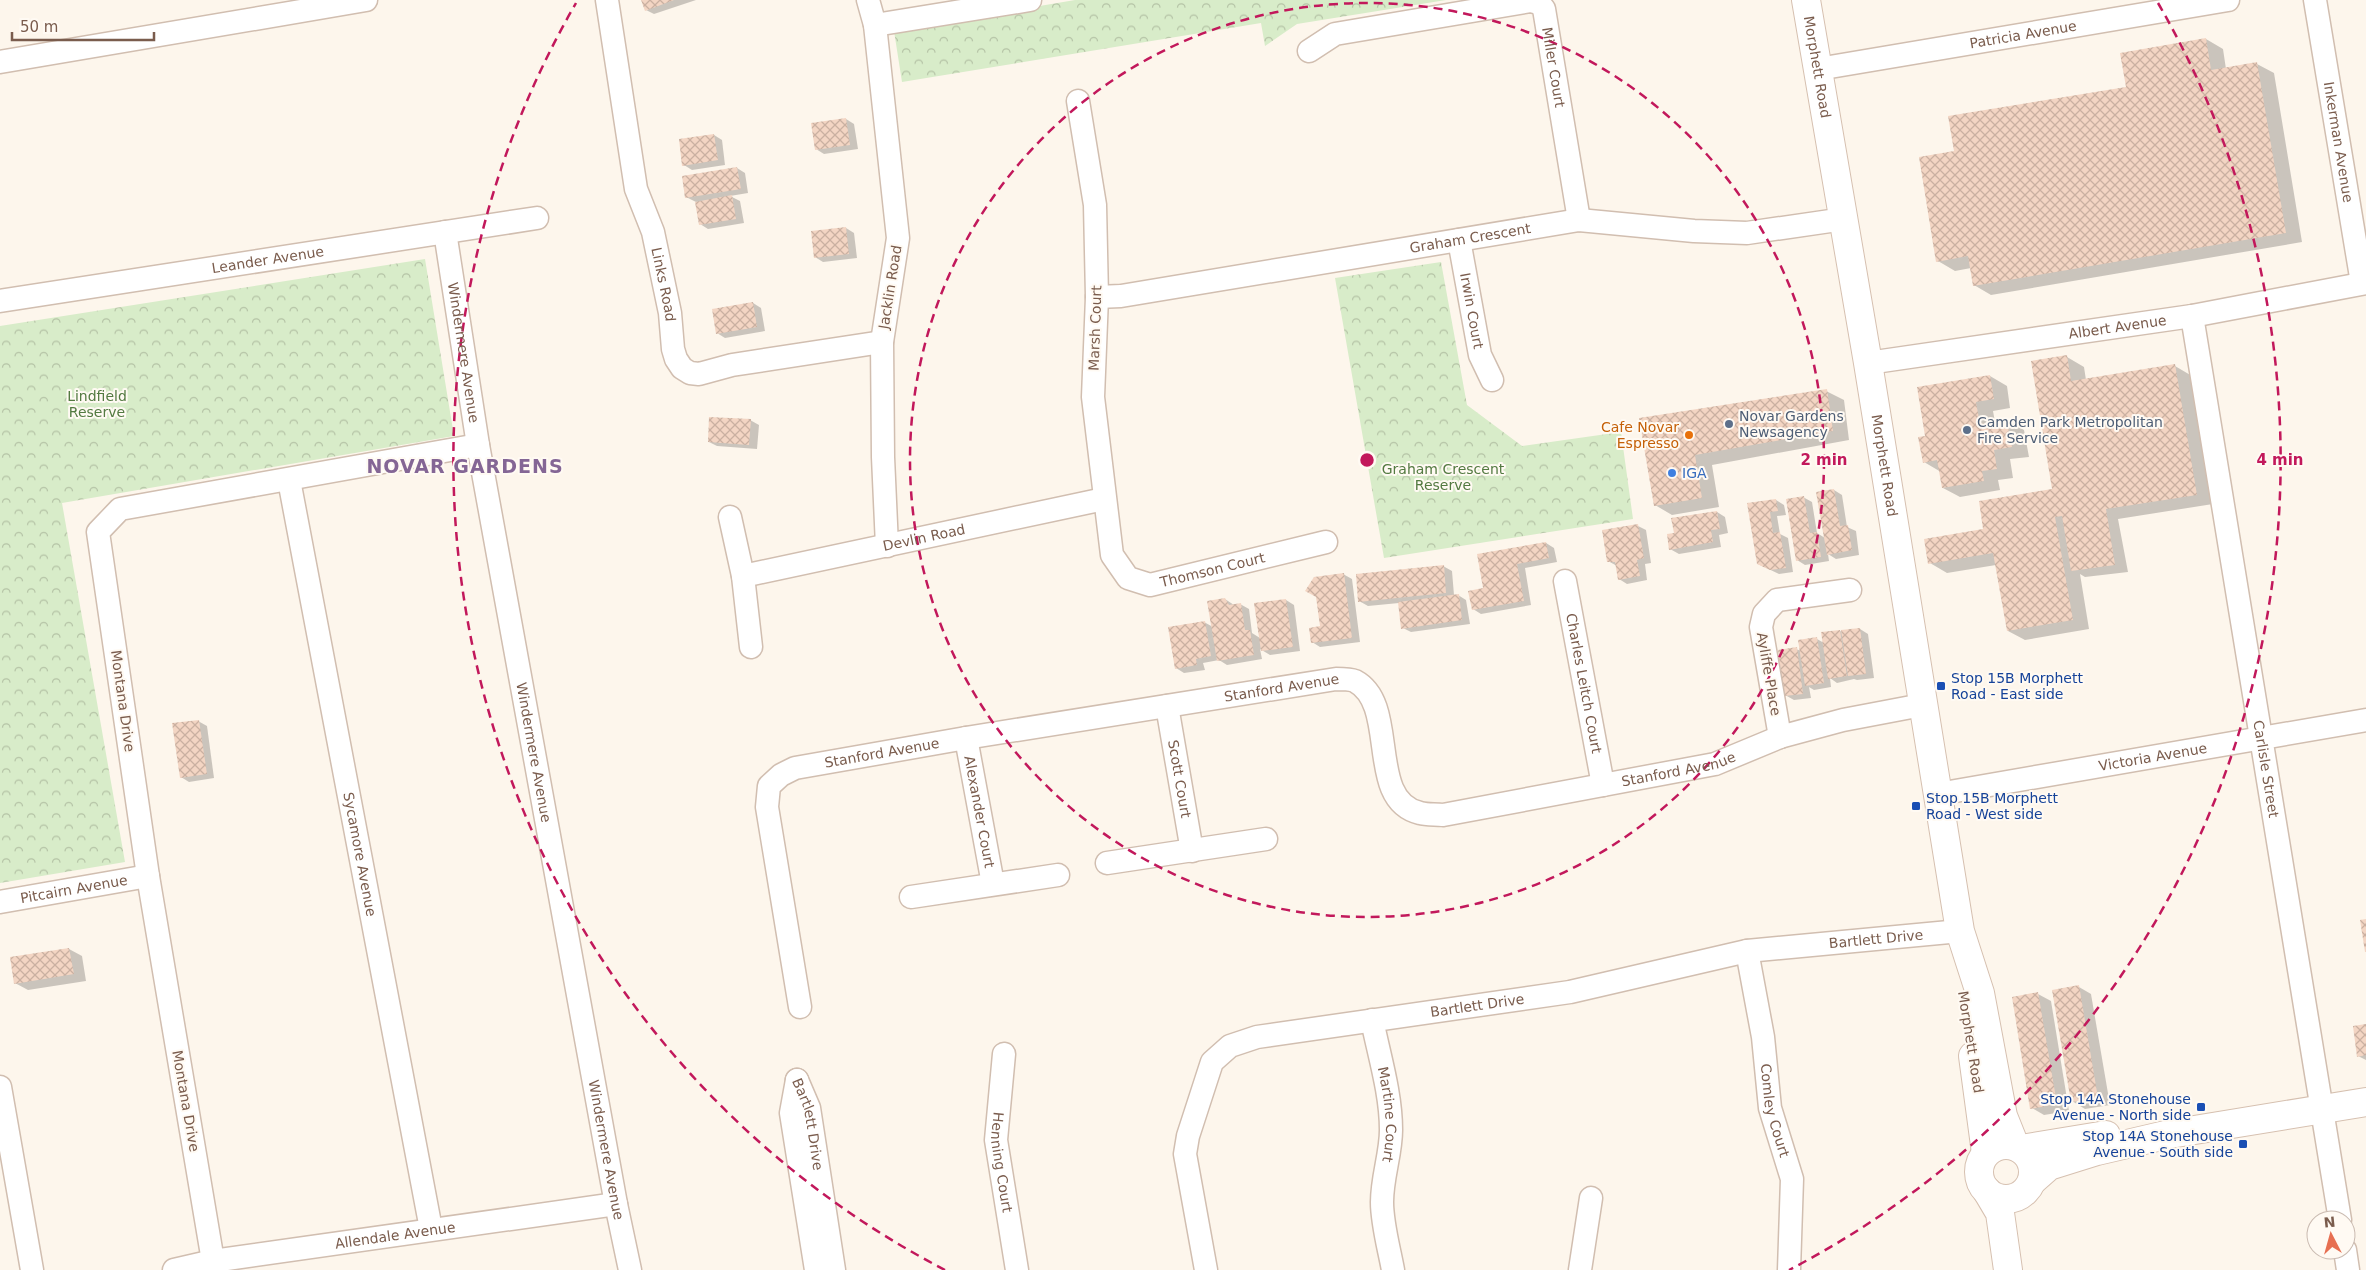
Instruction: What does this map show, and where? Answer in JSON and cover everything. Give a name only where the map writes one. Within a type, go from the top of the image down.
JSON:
[{"type":"street","points":[[0,62],[366,0]]},
{"type":"street","name":"Links Road","points":[[607,0],[636,190],[653,232],[670,312],[673,349],[676,359],[682,368],[690,373],[699,374],[732,365],[882,342]]},
{"type":"street","name":"Jacklin Road","points":[[868,0],[876,26],[898,238],[882,342],[883,457],[888,546]]},
{"type":"street","points":[[876,26],[1030,0]]},
{"type":"street","name":"Morphett Road","points":[[1806,0],[1868,363],[1960,931],[1980,993],[2003,1116],[2018,1147]]},
{"type":"street","name":"Patricia Avenue","points":[[1818,69],[2228,0]]},
{"type":"street","name":"Inkerman Avenue","points":[[2315,0],[2364,283]]},
{"type":"street","name":"Miller Court","points":[[1309,51],[1335,34],[1531,1],[1539,4],[1544,9],[1579,220]]},
{"type":"street","name":"Marsh Court","points":[[1078,101],[1095,205],[1097,297],[1093,397],[1112,554]]},
{"type":"street","name":"Leander Avenue","points":[[0,301],[537,218]]},
{"type":"street","name":"Graham Crescent","points":[[1097,297],[1121,296],[1579,220],[1694,231],[1748,233],[1844,219]]},
{"type":"street","name":"Windermere Avenue","points":[[445,232],[478,445],[616,1204],[630,1270]]},
{"type":"street","name":"Irwin Court","points":[[1458,240],[1480,355],[1492,380]]},
{"type":"street","name":"Albert Avenue","points":[[1868,363],[2192,316],[2364,283]]},
{"type":"street","name":"Carlisle Street","points":[[2192,316],[2338,1210]]},
{"type":"street","name":"Montana Drive","points":[[213,1260],[148,876],[98,532],[120,509],[478,445]]},
{"type":"street","name":"Sycamore Avenue","points":[[288,480],[432,1229]]},
{"type":"street","name":"Devlin Road","points":[[743,576],[1104,499]]},
{"type":"street","points":[[730,517],[743,576],[751,647]]},
{"type":"street","name":"Thomson Court","points":[[1112,554],[1128,578],[1150,585],[1326,542]]},
{"type":"street","name":"Charles Leitch Court","points":[[1565,581],[1603,785]]},
{"type":"street","name":"Ayliffe Place","points":[[1780,737],[1761,627],[1764,614],[1776,600],[1850,590]]},
{"type":"street","name":"Stanford Avenue","points":[[800,1007],[767,807],[769,786],[781,775],[795,768],[966,738],[1336,679],[1354,680],[1368,691],[1376,710],[1392,790],[1401,803],[1419,813],[1443,815],[1715,764],[1780,737],[1843,720],[1922,705]]},
{"type":"street","name":"Scott Court","points":[[1167,706],[1192,851]]},
{"type":"street","name":"Victoria Avenue","points":[[1938,794],[2366,720]]},
{"type":"street","name":"Alexander Court","points":[[966,738],[993,884]]},
{"type":"street","points":[[1107,863],[1266,839]]},
{"type":"street","name":"Alexander Court","points":[[911,896],[1058,875]]},
{"type":"street","name":"Pitcairn Avenue","points":[[0,902],[148,876]]},
{"type":"street","name":"Morphett Road","points":[[1960,931],[1958,964],[1979,1090],[1986,1154]]},
{"type":"street","name":"Bartlett Drive","points":[[1206,1270],[1185,1154],[1212,1062],[1230,1046],[1257,1038],[1570,992],[1747,951],[1960,931]]},
{"type":"street","name":"Comley Court","points":[[1747,951],[1763,1037],[1770,1108],[1792,1179],[1788,1270]]},
{"type":"street","name":"Martine Court","points":[[1372,1020],[1389,1105],[1391,1129],[1389,1159],[1382,1203],[1392,1270]]},
{"type":"street","name":"Henning Court","points":[[1004,1054],[996,1140],[1017,1270]]},
{"type":"street","name":"Bartlett Drive","points":[[816,1270],[791,1113],[797,1080],[810,1108],[834,1270]]},
{"type":"street","points":[[0,1087],[32,1270]]},
{"type":"street","points":[[2170,1134],[2108,1135],[2018,1147],[2005,1144],[1994,1147],[1981,1162],[1979,1172],[1981,1183],[1996,1197],[2007,1199],[2027,1187],[2049,1166],[2097,1151],[2170,1134],[2366,1102]]},
{"type":"street","points":[[2018,1147],[2031,1160],[2034,1170],[2027,1187],[2019,1219],[2026,1270]]},
{"type":"street","points":[[1988,1191],[2000,1213],[2008,1270]]},
{"type":"street","points":[[1580,1270],[1592,1198]]},
{"type":"street","name":"Allendale Avenue","points":[[174,1270],[213,1260],[616,1204]]},
{"type":"green space","points":[[1075,0],[1446,0],[1297,24],[1265,46],[1261,23],[902,82],[894,31]]},
{"type":"green space","name":"Lindfield Reserve","points":[[425,259],[454,436],[62,503],[125,862],[0,883],[0,326]]},
{"type":"green space","name":"Graham Crescent Reserve","points":[[1441,262],[1467,405],[1522,446],[1621,432],[1633,519],[1384,558],[1335,278]]},
{"type":"building","points":[[641,0],[674,0],[645,11]]},
{"type":"building","points":[[2206,38],[2211,70],[2257,62],[2286,233],[1973,286],[1968,256],[1936,262],[1919,157],[1954,151],[1948,116],[2126,87],[2120,53]]},
{"type":"building","points":[[846,118],[850,145],[815,150],[811,123]]},
{"type":"building","points":[[714,134],[718,160],[682,166],[679,139]]},
{"type":"building","points":[[737,167],[741,189],[685,198],[682,176]]},
{"type":"building","points":[[732,195],[736,219],[699,225],[695,202]]},
{"type":"building","points":[[846,227],[849,254],[814,258],[811,231]]},
{"type":"building","points":[[753,302],[757,327],[716,334],[712,309]]},
{"type":"building","points":[[2067,355],[2071,381],[2175,364],[2197,495],[2106,509],[2115,565],[2071,571],[2062,516],[2055,517],[2073,620],[2007,631],[1993,553],[1928,564],[1924,539],[1983,529],[1979,501],[2052,489],[2031,361]]},
{"type":"building","name":"Camden Park Metropolitan Fire Service","points":[[1990,375],[1994,399],[1976,402],[1980,424],[2007,419],[2012,447],[1994,450],[1997,469],[1982,471],[1984,481],[1942,488],[1937,460],[1923,463],[1918,437],[1925,436],[1917,387]]},
{"type":"building","points":[[1827,389],[1833,431],[1695,455],[1702,498],[1654,506],[1639,418]]},
{"type":"building","points":[[709,417],[751,419],[749,445],[708,442]]},
{"type":"building","points":[[1834,489],[1840,526],[1848,525],[1852,550],[1827,555],[1816,492]]},
{"type":"building","points":[[1804,496],[1810,533],[1817,532],[1821,557],[1796,561],[1786,499]]},
{"type":"building","points":[[1776,499],[1778,511],[1770,512],[1773,533],[1780,532],[1786,568],[1770,570],[1757,564],[1747,503]]},
{"type":"building","points":[[1717,511],[1720,529],[1711,530],[1713,542],[1669,550],[1667,534],[1674,533],[1671,518]]},
{"type":"building","points":[[1638,524],[1644,558],[1637,560],[1640,576],[1618,580],[1615,562],[1607,562],[1602,530]]},
{"type":"building","points":[[1546,542],[1549,558],[1517,564],[1524,601],[1472,610],[1468,591],[1483,588],[1477,554]]},
{"type":"building","points":[[1444,565],[1446,593],[1358,602],[1356,574]]},
{"type":"building","points":[[1344,573],[1352,638],[1311,643],[1309,628],[1320,626],[1316,597],[1305,591],[1314,577]]},
{"type":"building","points":[[1459,594],[1462,620],[1401,629],[1398,602]]},
{"type":"building","points":[[1225,598],[1229,605],[1241,603],[1245,630],[1250,630],[1254,655],[1217,661],[1207,601]]},
{"type":"building","points":[[1286,599],[1293,647],[1261,651],[1254,603]]},
{"type":"building","points":[[1205,621],[1211,656],[1196,659],[1197,665],[1175,669],[1168,627]]},
{"type":"building","points":[[1860,628],[1866,674],[1848,676],[1841,630]]},
{"type":"building","points":[[1840,630],[1847,676],[1828,679],[1821,632]]},
{"type":"building","points":[[1817,637],[1824,683],[1805,686],[1798,640]]},
{"type":"building","points":[[1797,647],[1803,694],[1784,696],[1778,650]]},
{"type":"building","points":[[199,720],[207,774],[180,778],[172,723]]},
{"type":"building","points":[[2366,919],[2366,952],[2365,952],[2360,920]]},
{"type":"building","points":[[69,948],[74,974],[14,984],[10,957]]},
{"type":"building","points":[[2079,985],[2098,1098],[2071,1102],[2052,990]]},
{"type":"building","points":[[2038,992],[2057,1104],[2030,1109],[2012,997]]},
{"type":"building","points":[[2366,1024],[2366,1055],[2357,1057],[2353,1026]]},
{"type":"place","name":"Novar Gardens Newsagency","points":[[1729,424]]},
{"type":"place","name":"Camden Park Metropolitan Fire Service","points":[[1967,430]]},
{"type":"place","name":"Cafe Novar Espresso","points":[[1689,435]]},
{"type":"place","name":"IGA","points":[[1672,473]]},
{"type":"place","name":"Stop 15B Morphett Road - East side","points":[[1941,686]]},
{"type":"place","name":"Stop 15B Morphett Road - West side","points":[[1916,806]]},
{"type":"place","name":"Stop 14A Stonehouse Avenue - North side","points":[[2201,1107]]},
{"type":"place","name":"Stop 14A Stonehouse Avenue - South side","points":[[2243,1144]]},
{"type":"district","name":"NOVAR GARDENS","points":[[465,466]]}]
